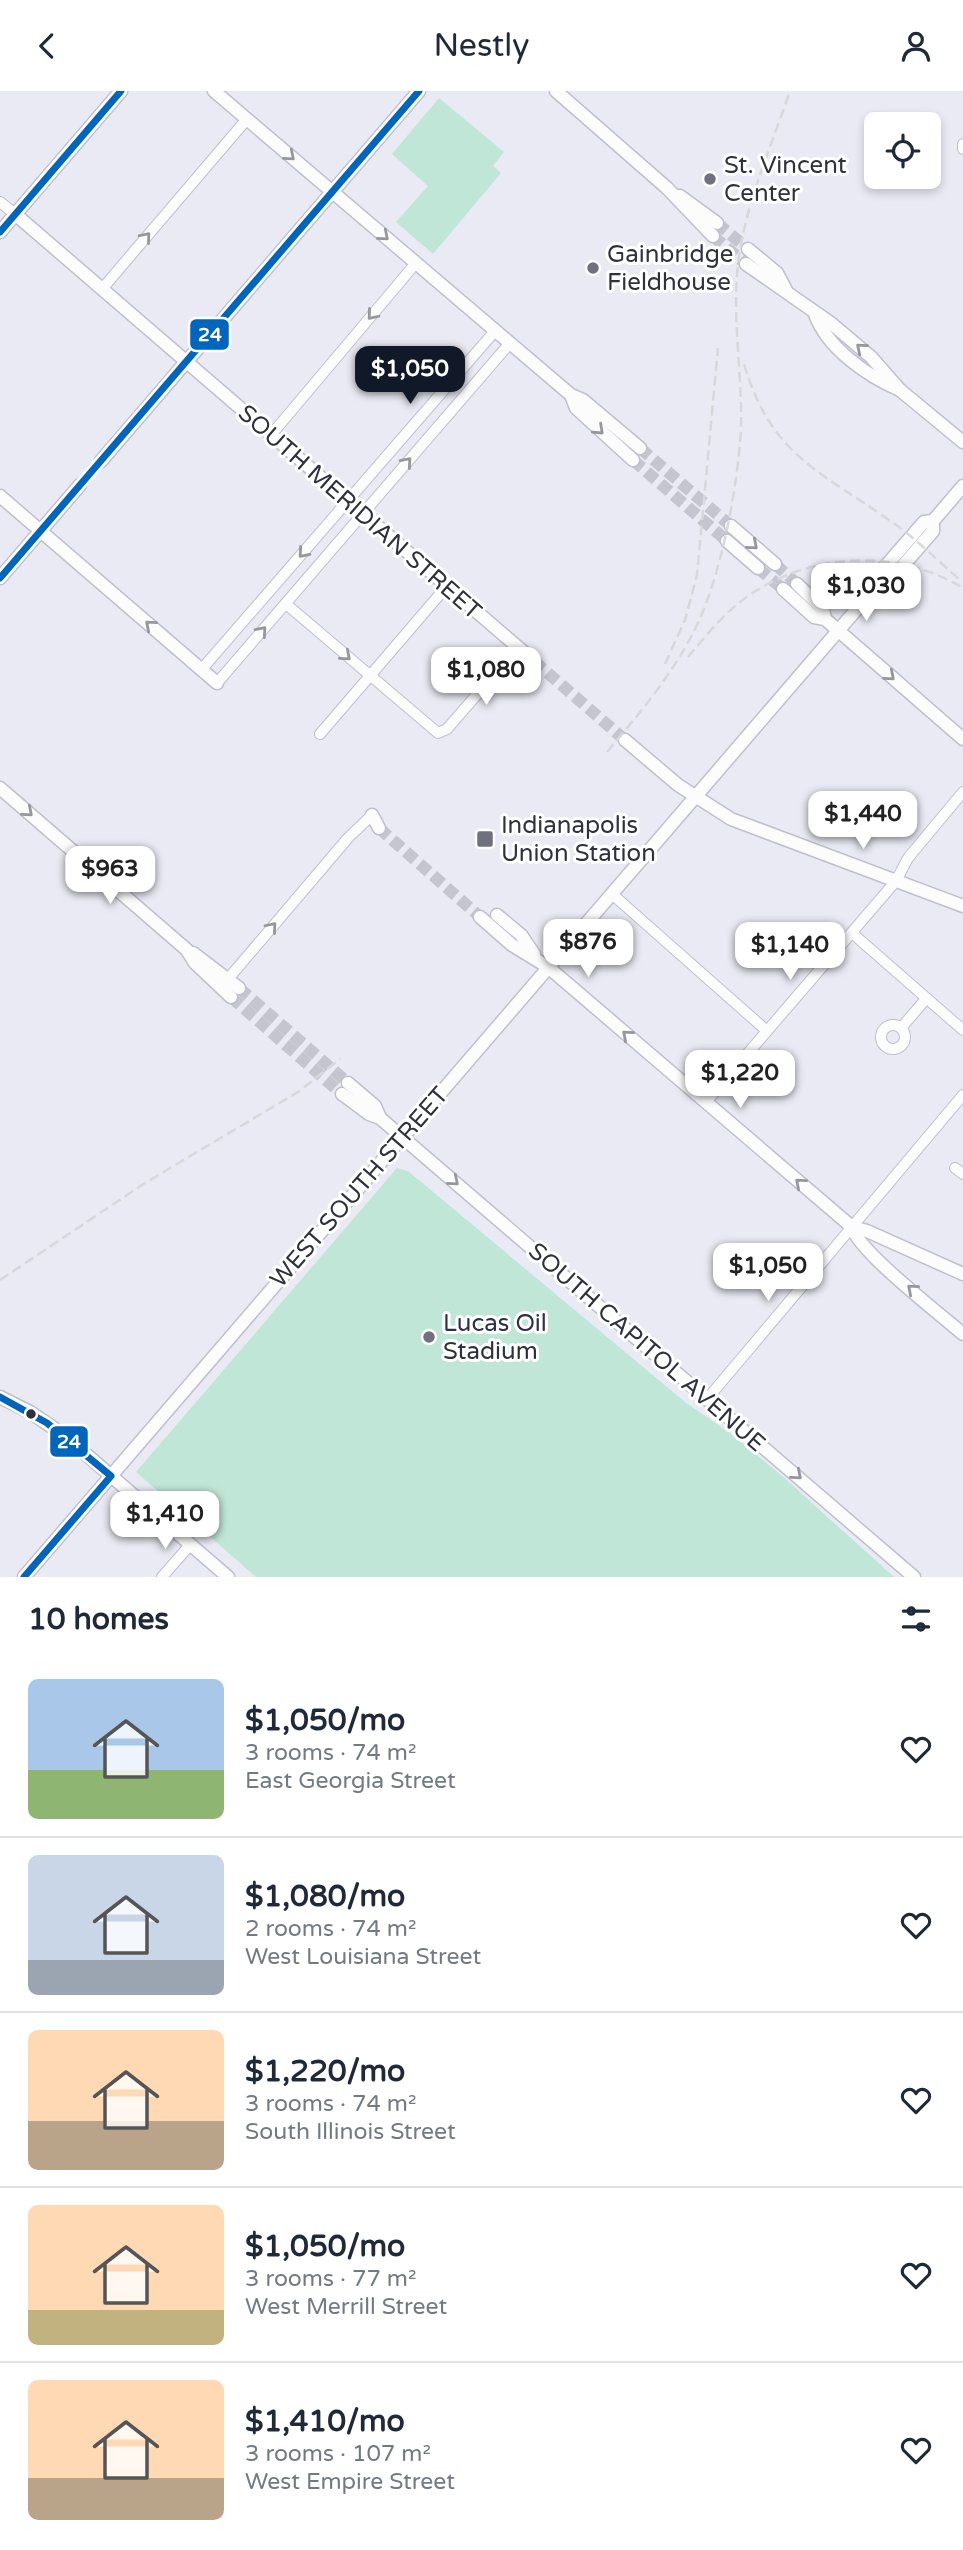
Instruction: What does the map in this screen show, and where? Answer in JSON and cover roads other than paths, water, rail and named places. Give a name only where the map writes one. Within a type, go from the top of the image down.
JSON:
[{"type":"main road","points":[[0,232],[121,91]]},
{"type":"main road","points":[[214,91],[510,344],[640,448]]},
{"type":"main road","points":[[101,461],[419,91]]},
{"type":"main road","points":[[556,91],[568,97],[591,121],[667,188],[713,236]]},
{"type":"main road","points":[[667,188],[717,223]]},
{"type":"main road","name":"SOUTH MERIDIAN STREET","points":[[15,214],[534,661]]},
{"type":"main road","points":[[748,249],[776,273],[787,290]]},
{"type":"main road","points":[[746,264],[787,290],[815,314],[832,324],[872,357],[900,390],[963,442]]},
{"type":"main road","points":[[571,395],[576,408],[633,460]]},
{"type":"main road","points":[[0,577],[80,485]]},
{"type":"main road","name":"WEST SOUTH STREET","points":[[24,1577],[879,583],[888,583],[933,531],[933,521],[963,486]]},
{"type":"main road","points":[[0,496],[217,683]]},
{"type":"main road","points":[[731,526],[775,564]]},
{"type":"main road","points":[[727,541],[758,568]]},
{"type":"main road","points":[[797,585],[823,610],[825,619]]},
{"type":"main road","points":[[783,589],[814,617],[825,619],[963,739]]},
{"type":"main road","points":[[625,740],[695,797],[740,824],[963,906]]},
{"type":"main road","points":[[0,788],[187,950],[228,979],[235,993],[195,963],[187,950]]},
{"type":"main road","points":[[372,815],[379,828]]},
{"type":"main road","points":[[497,915],[521,935],[536,957]]},
{"type":"main road","points":[[480,917],[512,945],[536,957],[852,1227],[963,1274]]},
{"type":"main road","name":"SOUTH CAPITOL AVENUE","points":[[345,1088],[369,1114],[380,1118],[914,1577]]},
{"type":"main road","points":[[852,1227],[854,1235],[884,1264],[963,1334]]},
{"type":"main road","points":[[0,1397],[47,1423],[228,1577]]},
{"type":"street","points":[[102,289],[247,119]]},
{"type":"street","points":[[0,202],[15,214]]},
{"type":"street","points":[[271,435],[416,263]]},
{"type":"street","points":[[202,669],[495,331]]},
{"type":"street","points":[[217,683],[510,344]]},
{"type":"street","points":[[320,734],[447,586]]},
{"type":"street","points":[[285,604],[438,733],[447,729],[518,647]]},
{"type":"street","points":[[706,1102],[896,881],[908,858],[963,792]]},
{"type":"street","points":[[228,979],[348,838],[372,815]]},
{"type":"street","points":[[612,894],[767,1031]]},
{"type":"street","points":[[852,933],[925,1000],[963,1030]]},
{"type":"street","points":[[901,1028],[925,1000]]},
{"type":"street","points":[[708,1398],[963,1095]]},
{"type":"street","points":[[163,1577],[190,1545]]},
{"type":"tunnel","points":[[717,223],[748,249]]},
{"type":"tunnel","points":[[713,236],[746,264]]},
{"type":"tunnel","points":[[640,448],[731,526]]},
{"type":"tunnel","points":[[633,460],[727,541]]},
{"type":"tunnel","points":[[80,485],[101,461]]},
{"type":"tunnel","points":[[775,564],[797,584]]},
{"type":"tunnel","points":[[758,568],[783,589]]},
{"type":"tunnel","points":[[534,661],[625,740]]},
{"type":"tunnel","points":[[379,828],[480,917]]},
{"type":"tunnel","points":[[239,988],[348,1083]]},
{"type":"tunnel","points":[[231,997],[342,1094]]},
{"type":"railway","points":[[607,752],[676,663],[704,610],[720,558],[740,447],[736,284],[741,242],[753,198],[790,91]]},
{"type":"railway","points":[[665,664],[685,620],[697,575],[718,348]]},
{"type":"railway","points":[[744,364],[755,395],[768,420],[783,440],[819,473],[898,527],[959,579]]},
{"type":"railway","points":[[688,657],[719,621],[740,602],[792,573],[820,565],[879,561],[908,566],[963,588]]},
{"type":"railway","points":[[0,1280],[145,1183],[298,1092],[340,1059]]},
{"type":"place","name":"St. Vincent Center","points":[[710,179]]},
{"type":"place","name":"Gainbridge Fieldhouse","points":[[593,268]]},
{"type":"place","name":"Indianapolis Union Station","points":[[485,839]]},
{"type":"place","name":"Lucas Oil Stadium","points":[[429,1337]]}]
